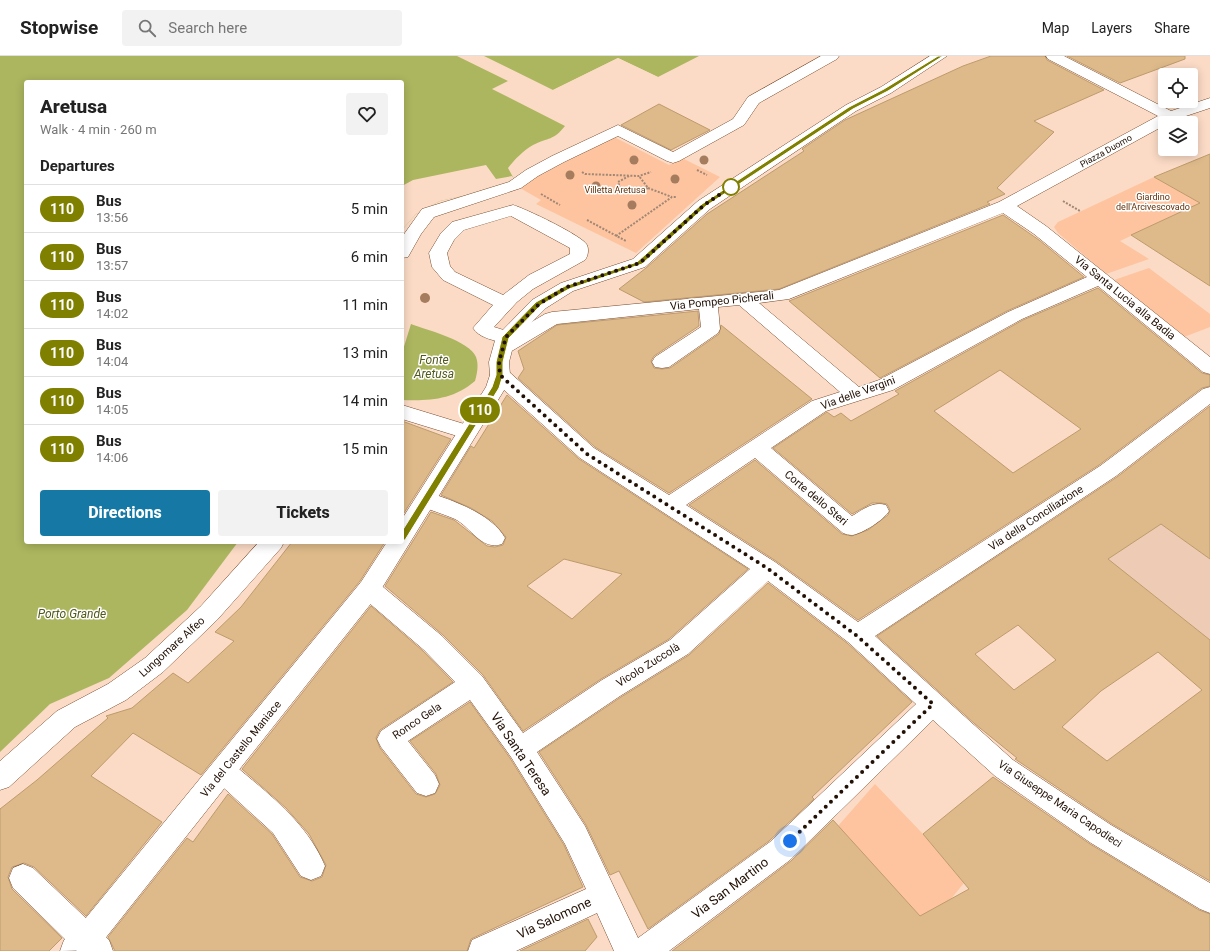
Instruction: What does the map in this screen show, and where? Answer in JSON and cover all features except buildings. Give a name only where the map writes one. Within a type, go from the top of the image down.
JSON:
[{"type":"street","points":[[404,249],[413,233],[428,213],[515,185],[532,173],[558,159],[618,130],[674,158],[739,122],[752,100],[832,56]]},
{"type":"street","points":[[404,535],[427,500],[464,436],[496,388],[500,375],[499,362],[505,343],[539,304],[567,287],[640,263],[704,205],[851,108],[886,90],[940,56]]},
{"type":"street","points":[[1053,56],[1170,116]]},
{"type":"street","name":"Piazza Duomo","points":[[1170,116],[1210,103]]},
{"type":"street","name":"Piazza Duomo","points":[[1005,206],[1158,123]]},
{"type":"street","name":"Via Pompeo Picherali","points":[[505,343],[552,318],[708,304],[782,295],[1005,206]]},
{"type":"street","name":"Via Santa Lucia alla Badia","points":[[1005,206],[1040,230],[1210,367]]},
{"type":"street","points":[[505,343],[482,328],[506,303],[524,288],[545,274],[567,266],[580,256],[579,246],[568,238],[513,210],[458,226],[447,237],[438,253],[441,267],[450,276],[506,303]]},
{"type":"street","name":"Via delle Vergini","points":[[668,506],[819,406],[886,385],[1017,315],[1100,278]]},
{"type":"street","points":[[743,299],[856,394]]},
{"type":"street","points":[[662,362],[711,329],[708,304]]},
{"type":"street","name":"Via Giuseppe Maria Capodieci","points":[[500,375],[587,454],[767,568],[857,636],[1004,768],[1100,834],[1210,899]]},
{"type":"street","name":"Via della Conciliazione","points":[[857,636],[1108,471],[1210,394]]},
{"type":"street","points":[[404,413],[464,436]]},
{"type":"street","name":"Corte dello Steri","points":[[757,448],[851,528],[878,511]]},
{"type":"street","points":[[427,500],[464,514],[494,538]]},
{"type":"street","name":"Lungomare Alfeo","points":[[0,778],[66,719],[117,692],[154,665],[209,613],[271,544]]},
{"type":"street","name":"Via del Castello Maniace","points":[[86,947],[223,771],[369,589],[398,544]]},
{"type":"street","name":"Vicolo Zuccolà","points":[[520,749],[611,688],[679,647],[767,568]]},
{"type":"street","name":"Via Santa Teresa","points":[[369,589],[433,643],[473,684],[520,749],[575,835],[629,951]]},
{"type":"street","name":"Ronco Gela","points":[[426,784],[390,739],[473,684]]},
{"type":"street","name":"Via San Martino","points":[[645,951],[780,851],[933,704]]},
{"type":"street","points":[[223,771],[284,824],[311,866]]},
{"type":"street","points":[[23,878],[86,947]]},
{"type":"street","name":"Via Salomone","points":[[483,951],[604,895]]},
{"type":"path","points":[[558,159],[585,174],[645,176],[674,158],[712,178]]},
{"type":"path","points":[[532,173],[533,190],[561,205]]},
{"type":"path","points":[[630,176],[618,182],[620,188],[642,190],[648,188]]},
{"type":"path","points":[[639,176],[648,188],[672,197]]},
{"type":"path","points":[[616,236],[672,197],[679,196]]},
{"type":"path","points":[[581,217],[628,242]]},
{"type":"shaded area","points":[[1116,478],[1210,529],[1210,640],[1136,581],[1101,604]]},
{"type":"green space","name":"Villetta Aretusa","points":[[614,137],[669,165],[682,158],[720,177],[636,253],[536,204],[541,200],[520,188],[540,175]]},
{"type":"green space","name":"Giardino dell'Arcivescovado","points":[[1154,177],[1210,208],[1210,258],[1156,224],[1120,241],[1149,259],[1106,274],[1058,233],[1054,227],[1058,222]]},
{"type":"green space","points":[[1149,268],[1210,314],[1210,327],[1184,337],[1114,280]]},
{"type":"green space","points":[[875,784],[923,834],[964,883],[950,900],[920,916],[838,826]]},
{"type":"water","name":"Porto Grande","points":[[0,56],[457,56],[508,81],[492,89],[565,126],[554,136],[529,147],[513,161],[508,168],[514,179],[509,181],[512,185],[440,201],[416,214],[404,228],[404,80],[24,80],[24,544],[236,544],[187,610],[109,678],[50,704],[0,752]]},
{"type":"water","points":[[484,56],[699,56],[658,77],[618,58],[553,90]]},
{"type":"water","name":"Fonte Aretusa","points":[[411,324],[457,341],[472,351],[476,357],[477,372],[475,381],[449,396],[422,400],[404,400],[404,347]]},
{"type":"pier","points":[[618,58],[660,78],[657,79],[618,61],[556,91],[553,90]]},
{"type":"pier","points":[[486,165],[496,179],[512,176],[514,179],[509,181],[512,185],[440,201],[416,214],[404,228],[404,185],[413,180]]},
{"type":"bus line","name":"110","points":[[404,535],[427,500],[481,408],[496,388],[500,375],[499,362],[506,337],[539,304],[567,287],[640,263],[704,205],[851,108],[886,90],[940,56]]},
{"type":"route","points":[[731,187],[704,205],[640,263],[567,287],[539,304],[506,337],[499,362],[500,375],[587,454],[767,568],[857,636],[933,704],[790,841]]}]
